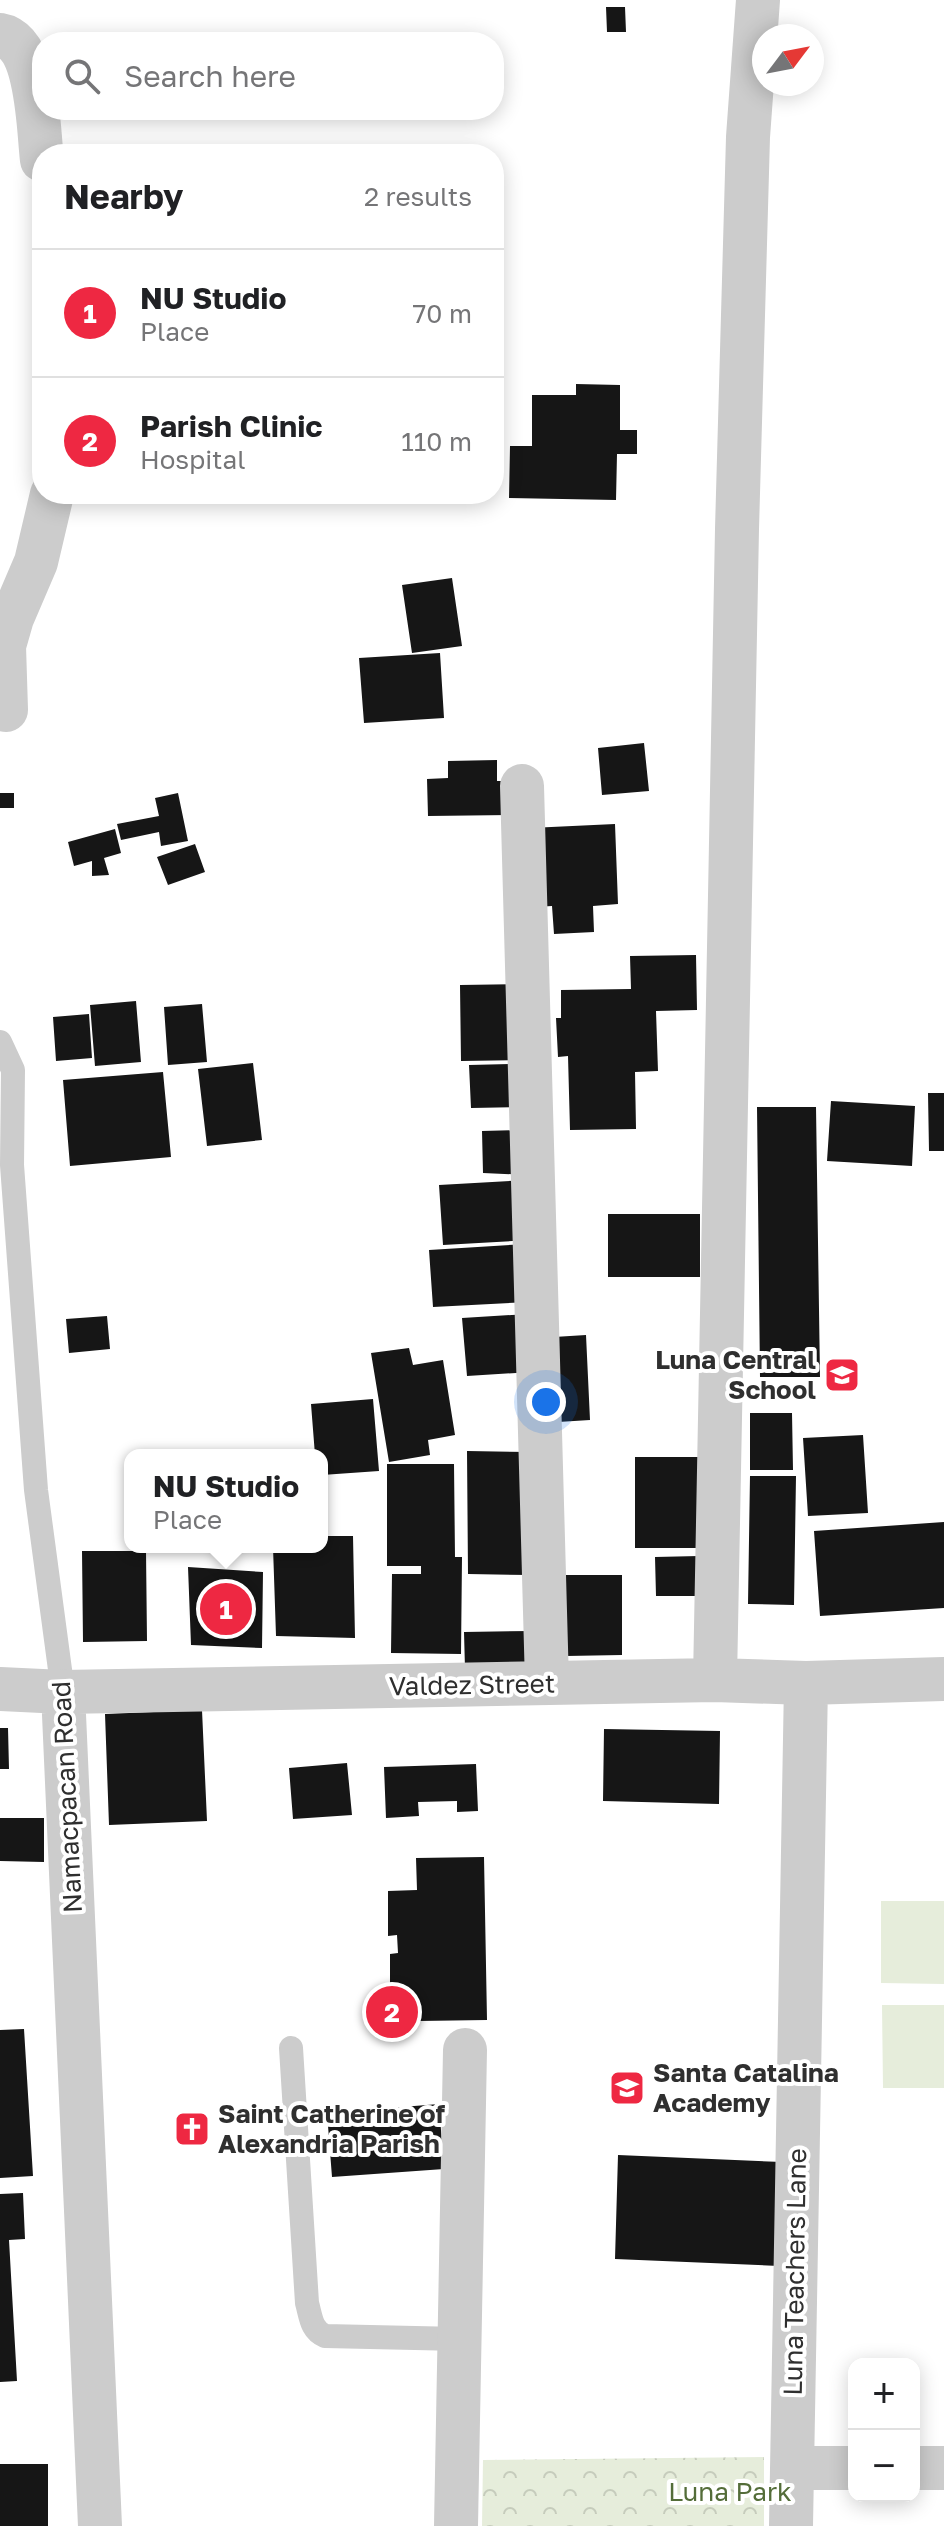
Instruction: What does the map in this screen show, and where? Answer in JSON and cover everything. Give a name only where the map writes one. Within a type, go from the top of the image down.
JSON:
[{"type":"street","points":[[715,1680],[737,529],[748,137],[758,0]]},
{"type":"street","points":[[0,35],[20,46],[27,60],[32,93]]},
{"type":"street","points":[[36,120],[40,144]]},
{"type":"street","points":[[6,710],[4,646],[12,618],[36,562],[50,504]]},
{"type":"street","points":[[522,786],[547,1683]]},
{"type":"street","name":"Valdez Street","points":[[0,1689],[63,1692],[944,1679]]},
{"type":"street","name":"Luna Teachers Lane","points":[[791,2526],[806,1683]]},
{"type":"street","name":"Namacpacan Road","points":[[63,1692],[100,2526]]},
{"type":"street","points":[[456,2526],[465,2050]]},
{"type":"street","points":[[792,2468],[848,2468]]},
{"type":"street","points":[[920,2468],[944,2468]]},
{"type":"lane","name":"Namacpacan Road","points":[[0,1042],[13,1070],[12,1165],[36,1490],[63,1692]]},
{"type":"lane","points":[[291,2048],[307,2303],[312,2324],[318,2333],[325,2336],[460,2339]]},
{"type":"green space","points":[[881,1901],[944,1901],[944,1984],[881,1983]]},
{"type":"green space","points":[[882,2005],[944,2005],[944,2088],[883,2088]]},
{"type":"green space","name":"Luna Park","points":[[764,2457],[764,2526],[482,2526],[483,2460]]},
{"type":"building","points":[[606,7],[625,7],[626,32],[607,32]]},
{"type":"building","points":[[576,384],[620,385],[620,430],[637,430],[637,454],[617,454],[616,500],[509,498],[510,446],[532,446],[532,395],[576,395]]},
{"type":"building","points":[[452,578],[462,646],[412,653],[402,585]]},
{"type":"building","points":[[440,653],[444,718],[364,723],[359,658]]},
{"type":"building","points":[[644,743],[649,791],[602,795],[598,748]]},
{"type":"building","points":[[497,760],[497,781],[511,781],[512,815],[428,816],[427,779],[448,778],[448,761]]},
{"type":"building","points":[[0,793],[14,793],[14,808],[0,808]]},
{"type":"building","points":[[178,793],[188,841],[161,846],[159,832],[121,840],[117,824],[159,816],[155,798]]},
{"type":"building","points":[[615,824],[618,904],[593,906],[594,932],[554,934],[552,906],[535,907],[530,828]]},
{"type":"building","points":[[115,829],[121,853],[104,858],[109,875],[92,876],[92,861],[74,866],[68,842]]},
{"type":"building","points":[[195,844],[205,872],[168,885],[157,857]]},
{"type":"building","points":[[696,955],[697,1010],[656,1011],[658,1071],[635,1072],[636,1129],[570,1130],[568,1056],[558,1057],[556,1018],[561,1018],[561,990],[631,989],[630,956]]},
{"type":"building","points":[[523,984],[525,1060],[461,1061],[460,985]]},
{"type":"building","points":[[136,1001],[141,1062],[95,1066],[90,1005]]},
{"type":"building","points":[[202,1004],[207,1062],[168,1065],[164,1007]]},
{"type":"building","points":[[89,1014],[92,1058],[56,1061],[53,1017]]},
{"type":"building","points":[[253,1063],[262,1140],[207,1146],[198,1069]]},
{"type":"building","points":[[515,1064],[516,1107],[471,1108],[469,1065]]},
{"type":"building","points":[[163,1072],[171,1157],[70,1166],[63,1080]]},
{"type":"building","points":[[928,1093],[944,1093],[944,1151],[929,1151]]},
{"type":"building","points":[[831,1101],[915,1106],[912,1166],[827,1161]]},
{"type":"building","points":[[757,1107],[816,1107],[820,1377],[760,1377]]},
{"type":"building","points":[[525,1130],[529,1175],[483,1173],[482,1131]]},
{"type":"building","points":[[527,1180],[531,1240],[443,1245],[439,1185]]},
{"type":"building","points":[[608,1214],[700,1214],[700,1277],[608,1277]]},
{"type":"building","points":[[526,1244],[529,1302],[433,1307],[429,1250]]},
{"type":"building","points":[[528,1314],[532,1372],[467,1376],[462,1318]]},
{"type":"building","points":[[107,1316],[110,1349],[69,1353],[66,1319]]},
{"type":"building","points":[[586,1335],[590,1420],[558,1422],[554,1337]]},
{"type":"building","points":[[409,1348],[413,1365],[443,1360],[455,1435],[428,1440],[430,1455],[389,1462],[371,1353]]},
{"type":"building","points":[[373,1399],[379,1471],[328,1475],[328,1449],[315,1449],[311,1404]]},
{"type":"building","points":[[750,1413],[792,1413],[793,1470],[750,1470]]},
{"type":"building","points":[[863,1435],[868,1513],[808,1516],[803,1438]]},
{"type":"building","points":[[467,1451],[530,1452],[530,1575],[468,1574]]},
{"type":"building","points":[[635,1457],[700,1457],[700,1548],[635,1548]]},
{"type":"building","points":[[387,1464],[454,1464],[455,1557],[462,1557],[461,1654],[391,1653],[392,1574],[421,1574],[421,1566],[387,1566]]},
{"type":"building","points":[[750,1476],[796,1476],[794,1605],[748,1604]]},
{"type":"building","points":[[944,1522],[944,1608],[820,1616],[814,1531]]},
{"type":"building","points":[[328,1536],[353,1536],[355,1638],[276,1636],[273,1553],[328,1553]]},
{"type":"building","points":[[82,1551],[146,1553],[147,1641],[83,1642]]},
{"type":"building","points":[[699,1556],[700,1596],[656,1596],[655,1557]]},
{"type":"building","points":[[188,1567],[263,1572],[262,1648],[191,1645]]},
{"type":"building","points":[[565,1575],[622,1575],[622,1655],[566,1656]]},
{"type":"building","points":[[532,1631],[533,1669],[465,1669],[464,1632]]},
{"type":"building","points":[[202,1710],[207,1821],[109,1825],[105,1714]]},
{"type":"building","points":[[0,1728],[8,1728],[9,1769],[0,1769]]},
{"type":"building","points":[[604,1729],[720,1731],[719,1804],[603,1801]]},
{"type":"building","points":[[347,1763],[352,1815],[293,1819],[289,1768]]},
{"type":"building","points":[[476,1764],[478,1811],[457,1812],[457,1801],[418,1802],[419,1816],[386,1818],[384,1767]]},
{"type":"building","points":[[0,1818],[44,1818],[44,1862],[0,1861]]},
{"type":"building","points":[[484,1857],[487,2020],[419,2021],[419,1999],[390,1999],[390,1954],[398,1953],[397,1935],[388,1936],[388,1891],[417,1890],[416,1858]]},
{"type":"building","points":[[24,2029],[33,2176],[0,2178],[0,2030]]},
{"type":"building","points":[[439,2104],[444,2169],[332,2177],[327,2113]]},
{"type":"building","points":[[618,2155],[782,2162],[779,2266],[615,2259]]},
{"type":"building","points":[[23,2193],[25,2239],[9,2240],[17,2381],[0,2382],[0,2194]]},
{"type":"building","points":[[0,2464],[48,2464],[48,2526],[0,2526]]},
{"type":"place","name":"Luna Central School","points":[[842,1375]]},
{"type":"place","name":"NU Studio","points":[[226,1609]]},
{"type":"place","name":"Parish Clinic","points":[[392,2012]]},
{"type":"place","name":"Santa Catalina Academy","points":[[627,2088]]},
{"type":"place","name":"Saint Catherine of Alexandria Parish","points":[[192,2129]]}]
